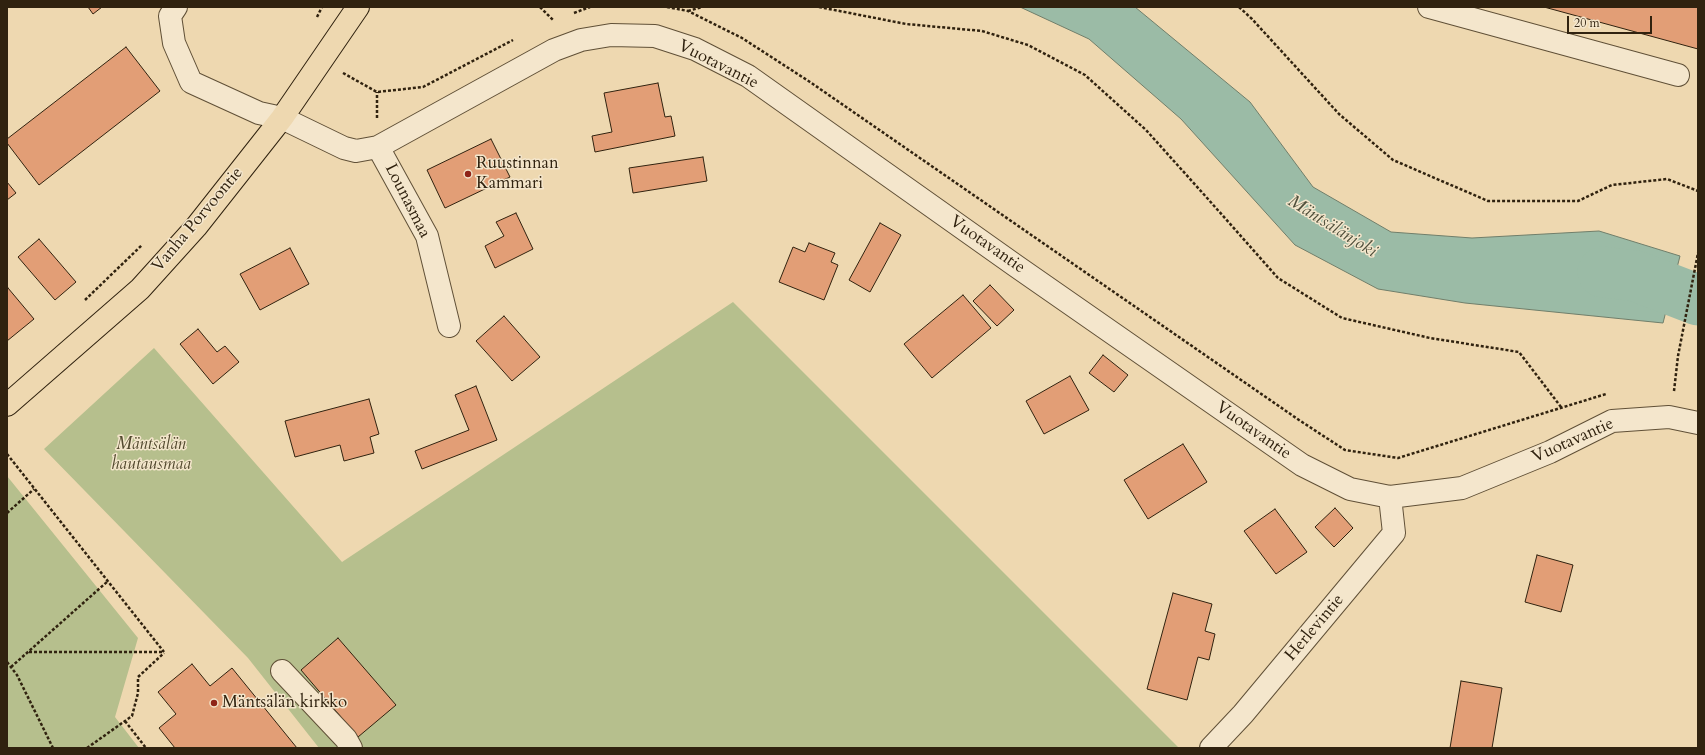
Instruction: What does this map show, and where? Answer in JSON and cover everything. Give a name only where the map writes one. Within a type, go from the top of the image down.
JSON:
[{"type":"main road","name":"Vanha Porvoontie","points":[[7,405],[140,289],[196,227],[282,118],[358,7]]},
{"type":"street","name":"Vuotavantie","points":[[176,7],[170,16],[174,43],[191,82],[260,113],[282,118],[344,148],[356,151],[378,147],[554,50],[581,40],[611,34],[655,36],[695,49],[748,76],[1029,275],[1302,465],[1350,489],[1390,497],[1462,488],[1550,452],[1612,421],[1669,417],[1698,423]]},
{"type":"street","points":[[1429,7],[1678,75]]},
{"type":"street","name":"Lounasmaa","points":[[378,147],[427,236],[449,326]]},
{"type":"street","name":"Herlevintie","points":[[1212,748],[1243,714],[1394,533],[1390,497]]},
{"type":"street","points":[[282,671],[346,739],[351,748]]},
{"type":"path","points":[[540,7],[554,21],[549,23]]},
{"type":"path","points":[[569,15],[590,7]]},
{"type":"path","points":[[667,7],[688,11],[742,38],[810,82],[1286,411],[1345,450],[1398,458],[1602,394],[1610,394]]},
{"type":"path","points":[[688,11],[702,7]]},
{"type":"path","points":[[819,7],[906,24],[982,31],[1028,45],[1085,75],[1146,130],[1278,278],[1342,318],[1430,338],[1520,352],[1561,407]]},
{"type":"path","points":[[1239,7],[1252,19],[1339,114],[1393,160],[1488,201],[1578,201],[1612,185],[1667,179],[1698,191]]},
{"type":"path","points":[[321,61],[377,92],[423,87],[515,39]]},
{"type":"path","points":[[80,304],[142,245]]},
{"type":"path","points":[[1674,393],[1678,356],[1698,253]]},
{"type":"path","points":[[7,454],[164,652]]},
{"type":"path","points":[[7,513],[34,489]]},
{"type":"path","points":[[11,667],[108,581]]},
{"type":"path","points":[[29,652],[164,652]]},
{"type":"path","points":[[87,748],[132,716],[138,693],[138,676],[164,652]]},
{"type":"path","points":[[7,662],[17,675],[53,748]]},
{"type":"path","points":[[125,720],[146,748]]},
{"type":"green space","name":"Mäntsälän hautausmaa","points":[[733,302],[1179,748],[319,748],[248,658],[44,449],[154,348],[342,562]]},
{"type":"green space","points":[[7,476],[138,638],[115,717],[139,748],[7,748]]},
{"type":"water","points":[[1020,7],[1135,7],[1250,102],[1313,187],[1391,232],[1472,238],[1599,231],[1680,256],[1663,323],[1465,303],[1378,289],[1295,245],[1181,119],[1089,39]]},
{"type":"building","points":[[88,7],[102,7],[93,14]]},
{"type":"building","points":[[1544,7],[1698,7],[1698,49]]},
{"type":"building","points":[[126,47],[160,91],[39,185],[7,143],[7,139]]},
{"type":"building","points":[[658,83],[665,117],[671,116],[675,136],[595,152],[592,136],[612,132],[604,93]]},
{"type":"building","name":"Ruustinnan Kammari","points":[[491,139],[510,177],[445,208],[427,170]]},
{"type":"building","points":[[703,157],[707,181],[633,193],[629,168]]},
{"type":"building","points":[[7,182],[16,193],[7,200]]},
{"type":"building","name":"Ruustinnan Kammari","points":[[516,213],[533,249],[495,268],[485,246],[504,236],[496,222]]},
{"type":"building","points":[[880,223],[901,235],[870,292],[849,280]]},
{"type":"building","points":[[39,239],[76,282],[55,300],[18,257]]},
{"type":"building","points":[[809,243],[835,253],[831,262],[838,265],[824,300],[779,282],[793,247],[805,252]]},
{"type":"building","points":[[290,248],[309,284],[260,310],[240,274]]},
{"type":"building","points":[[990,285],[1014,310],[997,326],[973,301]]},
{"type":"building","points":[[8,288],[34,319],[7,341],[7,289]]},
{"type":"building","points":[[963,295],[991,328],[932,378],[904,344]]},
{"type":"building","points":[[504,316],[540,357],[512,381],[476,341]]},
{"type":"building","points":[[198,329],[217,352],[225,346],[239,362],[213,384],[180,344]]},
{"type":"building","points":[[1103,355],[1128,375],[1114,392],[1089,373]]},
{"type":"building","points":[[1070,376],[1089,410],[1044,434],[1026,401]]},
{"type":"building","points":[[476,386],[497,440],[422,469],[415,451],[469,430],[455,395]]},
{"type":"building","points":[[369,399],[379,434],[370,437],[374,453],[344,461],[340,445],[295,457],[285,421]]},
{"type":"building","points":[[1183,444],[1207,482],[1148,519],[1124,480]]},
{"type":"building","points":[[1335,508],[1353,528],[1334,547],[1315,527]]},
{"type":"building","points":[[1275,509],[1307,552],[1276,574],[1244,531]]},
{"type":"building","points":[[1537,555],[1573,565],[1561,612],[1525,602]]},
{"type":"building","points":[[1173,593],[1212,604],[1205,631],[1215,634],[1209,660],[1198,657],[1187,700],[1147,689]]},
{"type":"building","points":[[338,638],[396,705],[358,737],[301,670]]},
{"type":"building","name":"Mäntsälän kirkko","points":[[192,664],[210,686],[232,668],[297,748],[175,748],[159,728],[176,714],[158,692]]},
{"type":"building","points":[[1461,681],[1502,688],[1492,748],[1450,748]]},
{"type":"waterway","name":"Mäntsälänjoki","points":[[1603,272],[1636,276],[1698,300]]},
{"type":"place","name":"Ruustinnan Kammari","points":[[468,174]]},
{"type":"place","name":"Mäntsälän kirkko","points":[[214,703]]}]
